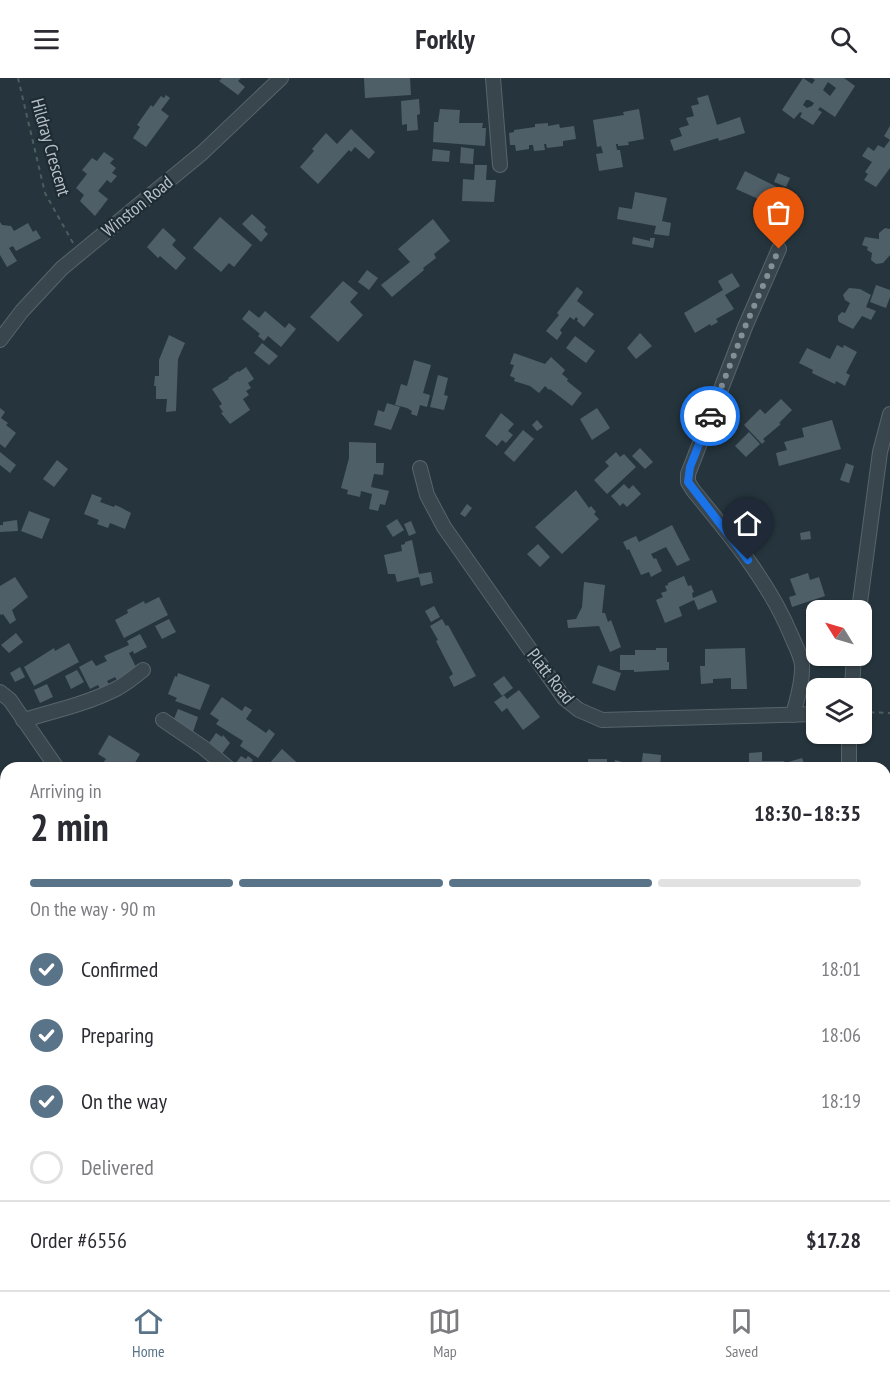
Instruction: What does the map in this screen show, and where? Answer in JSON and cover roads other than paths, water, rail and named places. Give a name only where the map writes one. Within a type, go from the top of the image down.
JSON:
[{"type":"street","name":"Winston Road","points":[[0,340],[45,285],[79,253],[202,153],[281,78]]},
{"type":"street","points":[[493,78],[500,165]]},
{"type":"street","points":[[779,249],[745,327],[688,474],[688,482],[763,581],[786,622],[802,664],[802,683],[793,715]]},
{"type":"street","points":[[860,600],[880,452],[890,414]]},
{"type":"street","name":"Platt Road","points":[[420,468],[427,495],[444,527],[564,698],[579,710],[602,720],[806,714]]},
{"type":"street","points":[[23,720],[61,711],[104,694],[117,688],[142,670]]},
{"type":"street","points":[[0,692],[10,700],[53,762]]},
{"type":"street","points":[[163,720],[221,762]]},
{"type":"street","points":[[849,744],[849,762]]}]
